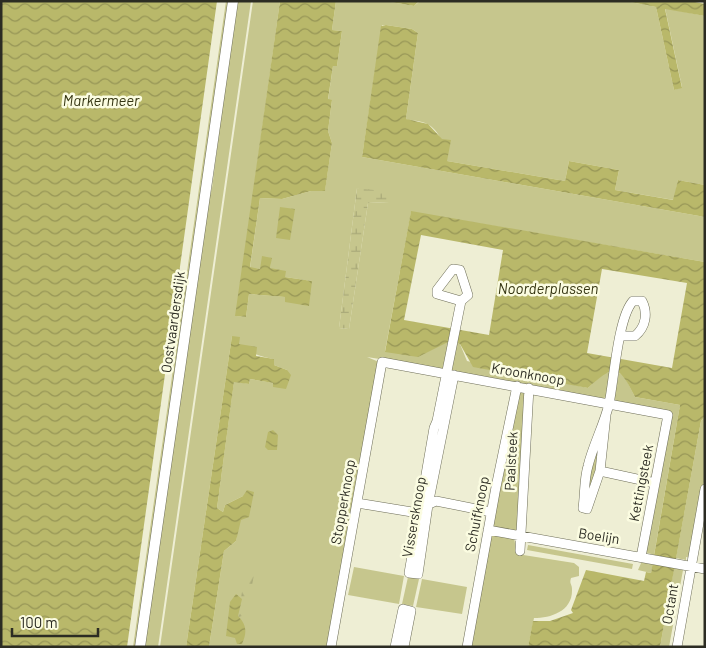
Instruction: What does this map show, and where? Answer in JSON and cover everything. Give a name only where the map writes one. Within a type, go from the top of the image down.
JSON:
[{"type":"main road","name":"Oostvaardersdijk","points":[[140,647],[233,1]]},
{"type":"street","name":"Vissersknoop","points":[[424,507],[409,573],[418,574],[434,428],[451,374],[453,342],[461,301]]},
{"type":"street","points":[[606,416],[600,471],[587,509],[583,508],[588,467],[606,416],[621,336]]},
{"type":"street","name":"Kroonknoop","points":[[382,362],[668,415]]},
{"type":"street","name":"Stopperknoop","points":[[331,647],[382,362]]},
{"type":"street","name":"Schuifknoop","points":[[466,647],[491,512],[518,386]]},
{"type":"street","name":"Paalsteek","points":[[520,551],[529,388]]},
{"type":"street","name":"Kettingsteek","points":[[644,558],[655,483],[668,415]]},
{"type":"street","points":[[600,471],[655,483]]},
{"type":"street","name":"Octant","points":[[677,647],[691,567],[700,541],[705,489]]},
{"type":"street","points":[[356,503],[412,512],[436,501],[491,512]]},
{"type":"street","name":"Boelijn","points":[[488,530],[705,569]]},
{"type":"street","points":[[395,647],[403,609],[411,611],[404,647]]},
{"type":"green space","points":[[226,1],[230,1],[137,647],[133,647]]},
{"type":"green space","points":[[236,1],[251,1],[158,647],[143,647],[206,210],[212,188]]},
{"type":"green space","points":[[253,1],[280,1],[236,316],[246,317],[249,294],[286,297],[285,302],[312,281],[285,277],[270,268],[271,258],[260,269],[250,268],[260,198],[282,199],[311,191],[325,190],[332,143],[328,131],[332,100],[328,100],[333,66],[337,66],[342,31],[332,30],[336,1],[385,1],[414,6],[420,1],[625,1],[656,7],[674,90],[682,87],[665,8],[705,16],[705,185],[678,180],[674,200],[615,190],[619,170],[569,161],[565,181],[447,161],[437,132],[428,124],[406,119],[418,33],[412,29],[382,25],[362,157],[705,217],[705,262],[411,212],[385,351],[450,341],[443,369],[367,357],[379,362],[328,647],[209,647],[224,551],[236,541],[243,496],[225,505],[223,512],[217,508],[234,381],[249,384],[250,379],[274,383],[287,370],[274,365],[274,359],[246,349],[232,336],[186,647],[160,647]],"holes":[[[357,188],[389,202],[368,203],[349,329],[339,328]]]},
{"type":"green space","points":[[357,188],[391,192],[389,202],[368,203],[349,329],[339,328]]},
{"type":"green space","points":[[456,343],[460,344],[467,361],[588,388],[604,373],[611,372],[607,396],[603,399],[453,371],[451,369]]},
{"type":"green space","points":[[619,373],[624,375],[635,397],[680,405],[654,555],[645,552],[670,412],[616,401],[614,398]]},
{"type":"green space","points":[[518,392],[526,394],[518,529],[514,531],[494,528],[491,523]]},
{"type":"green space","points":[[705,416],[705,476],[690,558],[686,557],[686,560],[676,558],[701,421]]},
{"type":"green space","points":[[602,430],[599,467],[585,506],[589,467]]},
{"type":"green space","points":[[493,535],[514,538],[517,554],[574,563],[579,567],[579,576],[571,578],[572,589],[569,603],[554,615],[534,618],[528,647],[469,647],[488,539]]},
{"type":"green space","points":[[528,545],[633,564],[632,569],[527,550]]},
{"type":"green space","points":[[642,561],[653,563],[651,573],[638,570]]},
{"type":"green space","points":[[249,565],[255,571],[249,604],[246,615],[238,617],[246,567]]},
{"type":"green space","points":[[354,567],[404,576],[399,604],[348,595]]},
{"type":"green space","points":[[674,568],[683,570],[669,647],[660,647]]},
{"type":"green space","points":[[408,577],[419,579],[413,606],[402,604]]},
{"type":"green space","points":[[422,579],[467,587],[462,614],[416,607]]},
{"type":"water","name":"Markermeer","points":[[1,1],[217,1],[127,647],[1,647]]},
{"type":"water","points":[[280,1],[336,1],[332,30],[342,31],[337,66],[333,66],[328,99],[332,100],[328,131],[332,143],[325,191],[311,191],[282,199],[260,198],[250,267],[260,269],[262,256],[272,258],[270,268],[286,271],[285,277],[312,281],[309,306],[285,302],[285,297],[249,294],[246,317],[235,316]]},
{"type":"water","points":[[385,1],[419,1],[414,6]]},
{"type":"water","points":[[625,1],[690,1],[705,4],[705,16],[665,9],[682,88],[674,90],[656,7]]},
{"type":"water","points":[[381,26],[412,29],[418,33],[406,119],[428,124],[442,139],[451,140],[447,161],[565,181],[569,161],[619,170],[615,190],[673,200],[678,180],[705,185],[705,217],[362,157]]},
{"type":"water","points":[[280,207],[295,209],[290,240],[276,238]]},
{"type":"water","name":"Noorderplassen","points":[[411,211],[705,262],[705,416],[701,421],[660,647],[528,647],[533,621],[550,621],[573,613],[571,610],[586,570],[644,581],[646,572],[651,573],[680,405],[635,397],[625,379],[616,371],[604,374],[588,388],[473,367],[460,344],[450,341],[418,357],[385,352]],"holes":[[[421,235],[503,250],[489,335],[404,320]],[[602,269],[687,283],[672,368],[587,353]]]},
{"type":"water","points":[[232,336],[240,337],[239,344],[257,347],[256,356],[274,359],[274,365],[287,370],[291,375],[286,389],[273,387],[273,383],[250,379],[249,384],[234,382],[217,508],[223,512],[225,505],[243,496],[247,490],[254,492],[249,517],[241,520],[236,541],[224,551],[209,647],[186,647]]},
{"type":"water","points":[[273,430],[278,435],[277,450],[268,450],[265,447],[268,432]]},
{"type":"water","points":[[236,594],[242,599],[238,616],[245,629],[242,644],[237,644],[235,638],[226,636],[230,602]]}]
